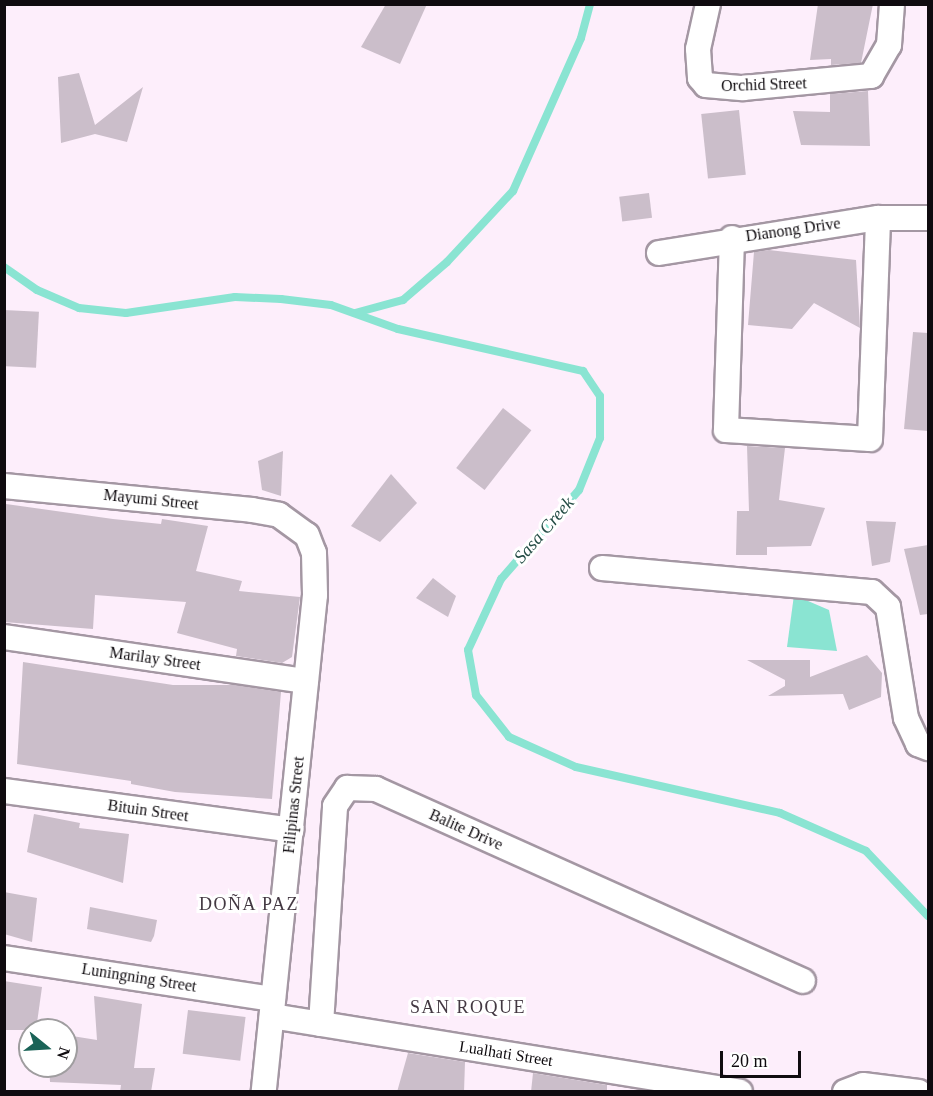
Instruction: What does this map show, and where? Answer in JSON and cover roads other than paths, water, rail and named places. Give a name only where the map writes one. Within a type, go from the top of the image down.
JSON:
[{"type":"street","name":"Orchid Street","points":[[708,4],[697,67],[706,85],[743,88],[871,76],[889,45],[892,4]]},
{"type":"street","name":"Dianong Drive","points":[[659,253],[732,238],[878,218],[928,218]]},
{"type":"street","points":[[732,238],[726,430],[870,439],[878,218]]},
{"type":"street","name":"Mayumi Street","points":[[4,486],[252,510],[296,523]]},
{"type":"street","name":"Filipinas Street","points":[[264,1092],[315,595],[314,553],[296,523]]},
{"type":"street","points":[[602,568],[872,592],[888,607],[911,732],[918,744],[928,748]]},
{"type":"street","name":"Marilay Street","points":[[4,637],[306,681]]},
{"type":"street","name":"Balite Drive","points":[[321,1024],[335,806],[347,788],[376,789],[803,981]]},
{"type":"street","name":"Bituin Street","points":[[4,791],[291,830]]},
{"type":"street","name":"Luningning Street","points":[[4,958],[273,1008]]},
{"type":"street","name":"Lualhati Street","points":[[273,1008],[321,1024],[740,1092]]},
{"type":"street","points":[[845,1092],[863,1085],[919,1092]]},
{"type":"waterway","points":[[355,313],[403,300],[447,262],[513,191],[581,38],[590,4]]},
{"type":"waterway","name":"Sasa Creek","points":[[4,267],[37,290],[79,308],[126,313],[235,297],[281,299],[331,305],[398,329],[583,371],[600,396],[600,438],[579,490],[501,579],[468,650],[476,695],[509,737],[576,767],[780,813],[866,851],[928,916]]},
{"type":"district","name":"DOÑA PAZ","points":[[249,904]]},
{"type":"district","name":"SAN ROQUE","points":[[468,1007]]}]
